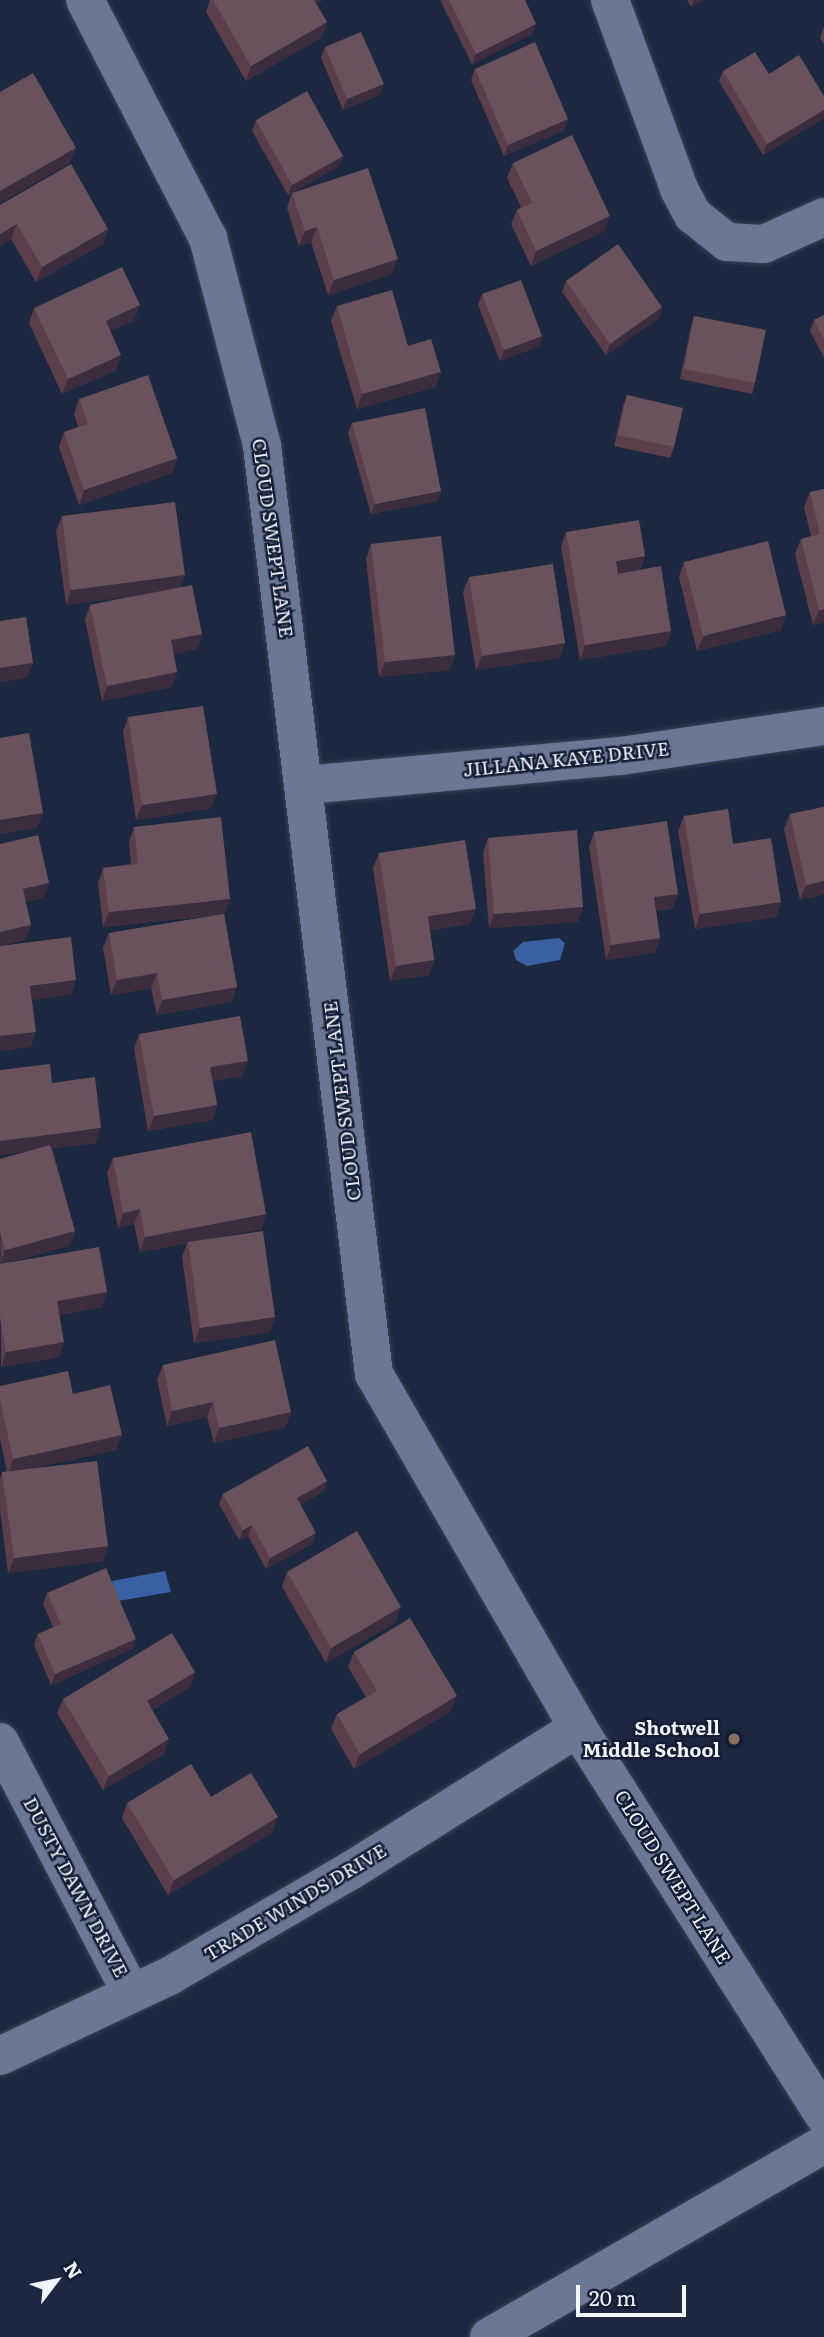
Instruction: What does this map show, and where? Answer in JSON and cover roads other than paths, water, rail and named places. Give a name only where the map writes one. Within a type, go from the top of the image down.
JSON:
[{"type":"street","name":"CLOUD SWEPT LANE","points":[[85,0],[208,239],[262,446],[306,785],[374,1374],[578,1728],[824,2115]]},
{"type":"street","points":[[610,0],[678,189],[693,215],[727,242],[764,244],[824,216]]},
{"type":"street","name":"JILLANA KAYE DRIVE","points":[[306,785],[621,756],[824,726]]},
{"type":"street","name":"TRADE WINDS DRIVE","points":[[0,2056],[132,1994],[350,1871],[578,1728]]},
{"type":"street","name":"DUSTY DAWN DRIVE","points":[[0,1742],[132,1994]]},
{"type":"street","points":[[489,2337],[824,2144]]},
{"type":"water","points":[[559,938],[565,943],[560,960],[527,966],[516,960],[513,951],[523,942]]},
{"type":"water","points":[[165,1571],[171,1592],[118,1601],[112,1581]]},
{"type":"place","name":"Shotwell Middle School","points":[[734,1739]]}]
